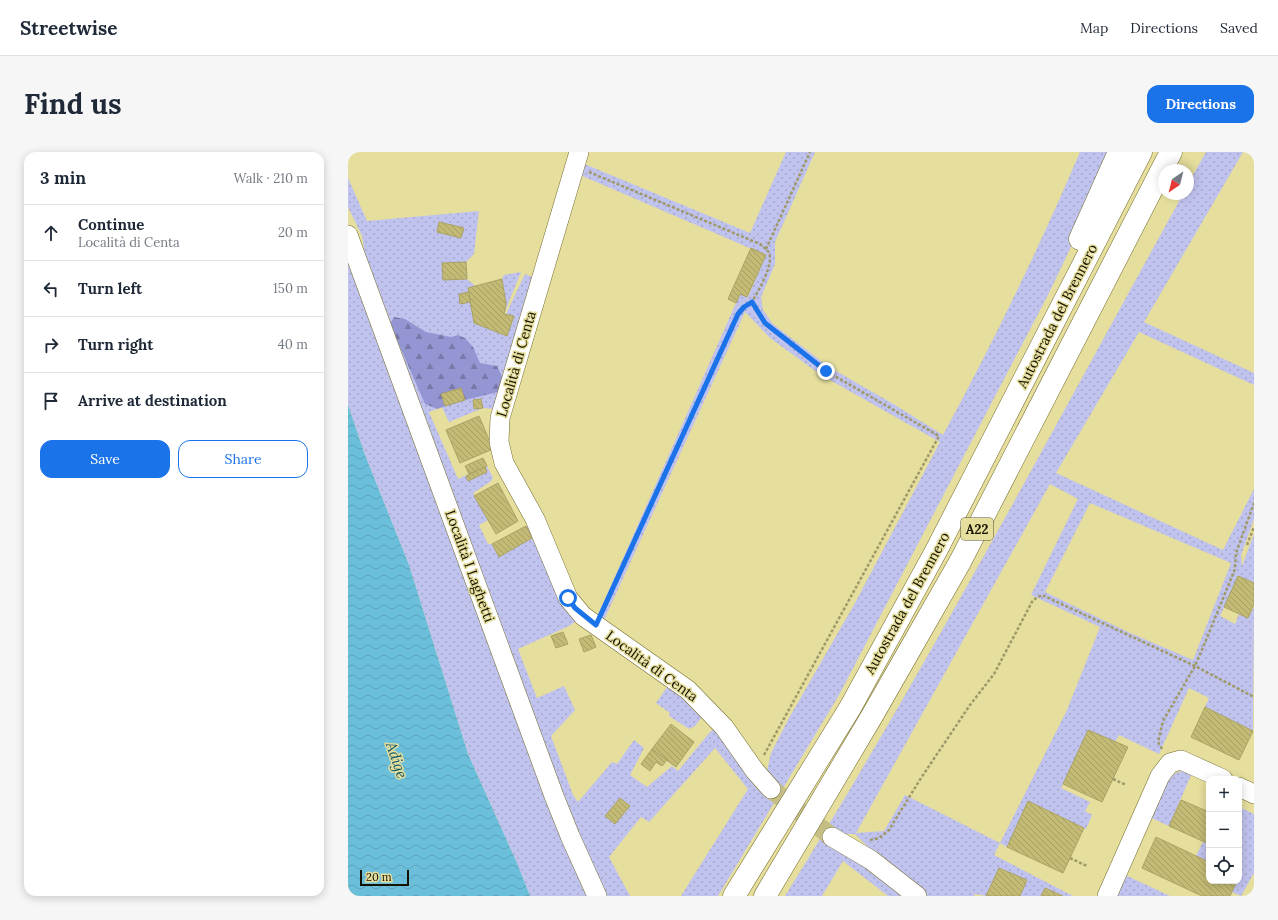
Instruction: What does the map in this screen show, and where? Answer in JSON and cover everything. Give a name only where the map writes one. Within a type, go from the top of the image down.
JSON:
[{"type":"highway","points":[[1025,378],[1040,322],[1095,209],[1119,152]]},
{"type":"highway","name":"Autostrada del Brennero","points":[[734,896],[850,708],[936,551],[1141,152]]},
{"type":"highway","name":"Autostrada del Brennero","points":[[765,896],[872,716],[960,562],[1172,152]]},
{"type":"street","name":"Località di Centa","points":[[578,159],[502,410],[498,442],[504,463],[535,518],[568,598],[575,608],[596,625],[688,690],[724,727],[755,771],[771,789]]},
{"type":"street","name":"Località I Laghetti","points":[[348,234],[554,796],[597,896]]},
{"type":"street","points":[[1107,896],[1160,776],[1170,763],[1181,760],[1216,776]]},
{"type":"street","points":[[1242,788],[1254,794]]},
{"type":"street","points":[[832,837],[871,860],[917,896]]},
{"type":"path","points":[[766,249],[810,152]]},
{"type":"path","points":[[578,159],[760,244],[770,254],[769,268],[752,302],[744,307],[738,314],[596,625]]},
{"type":"path","points":[[752,302],[765,323],[826,371],[939,436],[755,771]]},
{"type":"path","points":[[1161,748],[1158,742],[1163,721],[1195,666],[1235,569],[1236,553],[1254,503]]},
{"type":"path","points":[[1247,545],[1254,527]]},
{"type":"path","points":[[855,851],[863,842],[879,838],[889,830],[921,778],[970,705],[994,674],[1033,600],[1042,595],[1195,666],[1254,697]]},
{"type":"path","points":[[1113,779],[1126,785]]},
{"type":"path","points":[[1070,858],[1087,866]]},
{"type":"shaded area","points":[[786,152],[815,152],[775,242],[775,264],[761,297],[763,310],[773,324],[829,367],[943,435],[1015,295],[1080,152],[1112,152],[1080,228],[1049,293],[839,695],[718,896],[681,896],[748,789],[715,748],[649,822],[641,817],[609,857],[630,896],[604,896],[576,840],[368,273],[362,236],[348,207],[348,178],[367,221],[479,211],[474,254],[466,262],[467,279],[475,286],[468,288],[474,323],[507,336],[514,316],[506,314],[525,274],[535,278],[494,409],[483,408],[449,422],[442,407],[429,412],[458,479],[487,466],[493,478],[490,482],[473,493],[488,520],[479,525],[488,544],[492,544],[499,556],[532,538],[526,526],[533,526],[581,618],[569,626],[518,649],[537,698],[564,686],[575,710],[551,736],[573,795],[578,802],[612,762],[617,764],[634,740],[644,748],[630,775],[647,787],[672,766],[678,771],[710,732],[716,728],[756,788],[769,792],[767,771],[771,753],[789,718],[855,603],[940,442],[821,375],[770,338],[745,312],[604,620],[597,617],[740,294],[748,297],[766,255],[580,175],[582,163],[750,233]]},
{"type":"shaded area","points":[[1206,152],[1243,152],[1144,322],[1254,373],[1254,385],[1139,332],[1056,473],[1223,550],[1254,489],[1254,519],[1241,555],[1242,566],[1254,534],[1254,583],[1238,576],[1220,616],[1235,624],[1239,614],[1248,618],[1254,607],[1253,731],[1205,707],[1209,698],[1189,688],[1159,754],[1119,735],[1115,742],[1080,749],[1061,788],[1090,802],[1085,811],[1092,815],[1086,829],[1028,801],[1007,847],[1000,843],[994,855],[1073,896],[1063,896],[1045,888],[1041,896],[1020,896],[1027,880],[999,868],[986,896],[975,894],[974,896],[925,896],[855,834],[834,834],[910,896],[888,896],[843,861],[822,896],[785,896],[889,723],[1180,200],[1194,200],[1194,173]],"holes":[[[1050,484],[1078,499],[1031,595],[1100,627],[1067,710],[1000,843],[905,795],[884,831],[856,833]],[[1090,503],[1231,563],[1193,660],[1128,632],[1045,592]]]},
{"type":"shaded area","points":[[348,250],[587,896],[530,896],[517,863],[468,754],[409,565],[365,455],[348,405]]},
{"type":"shaded area","points":[[521,272],[504,314],[506,304],[502,279],[504,275]]},
{"type":"shaded area","points":[[670,683],[702,717],[695,726],[689,729],[669,716],[670,713],[656,703]]},
{"type":"shaded area","points":[[1183,771],[1192,773],[1169,826],[1149,817],[1157,796],[1165,783],[1176,773]]},
{"type":"shaded area","points":[[1242,808],[1254,814],[1254,873],[1241,896],[1232,892],[1236,884],[1242,884]]},
{"type":"shaded area","points":[[1203,842],[1206,843],[1206,861],[1196,856]]},
{"type":"shaded area","points":[[1123,874],[1170,896],[1114,896]]},
{"type":"green space","points":[[394,317],[405,319],[426,332],[451,337],[458,335],[465,338],[473,347],[480,363],[497,366],[504,380],[502,391],[465,400],[437,409],[425,404],[390,324]]},
{"type":"water","name":"Adige","points":[[348,405],[365,455],[409,565],[468,754],[517,863],[530,896],[348,896]]},
{"type":"building","points":[[439,222],[464,228],[461,238],[437,232]]},
{"type":"building","points":[[751,248],[766,255],[747,297],[740,294],[736,303],[728,299]]},
{"type":"building","points":[[466,262],[467,279],[443,280],[442,263]]},
{"type":"building","points":[[502,279],[506,304],[504,314],[514,316],[507,336],[474,323],[468,288]]},
{"type":"building","points":[[469,292],[470,302],[460,304],[459,294]]},
{"type":"building","points":[[461,388],[465,400],[445,406],[441,394]]},
{"type":"building","points":[[481,399],[483,408],[474,409],[473,400]]},
{"type":"building","points":[[479,416],[493,449],[460,463],[446,430]]},
{"type":"building","points":[[483,458],[487,466],[469,474],[465,466]]},
{"type":"building","points":[[485,467],[487,472],[468,481],[466,476]]},
{"type":"building","points":[[498,483],[518,521],[496,534],[474,496]]},
{"type":"building","points":[[526,526],[532,538],[499,557],[492,544]]},
{"type":"building","points":[[1238,576],[1254,583],[1254,604],[1248,618],[1224,607]]},
{"type":"building","points":[[563,632],[568,644],[556,648],[551,636]]},
{"type":"building","points":[[591,635],[596,647],[584,652],[579,639]]},
{"type":"building","points":[[1205,707],[1253,731],[1239,760],[1191,737]]},
{"type":"building","points":[[671,724],[694,742],[676,767],[652,749]]},
{"type":"building","points":[[1088,730],[1128,747],[1102,802],[1063,784]]},
{"type":"building","points":[[652,749],[667,760],[662,766],[656,762],[650,771],[641,764]]},
{"type":"building","points":[[620,798],[630,806],[615,824],[605,816]]},
{"type":"building","points":[[1181,800],[1206,811],[1206,843],[1169,826]]},
{"type":"building","points":[[1028,801],[1084,828],[1063,873],[1007,847]]},
{"type":"building","points":[[1156,837],[1206,861],[1206,884],[1236,884],[1230,896],[1202,896],[1142,868]]},
{"type":"building","points":[[999,868],[1027,880],[1020,896],[986,896]]},
{"type":"building","points":[[1045,888],[1063,896],[1041,896]]},
{"type":"tunnel","points":[[771,789],[832,837]]},
{"type":"route","points":[[568,598],[583,616],[596,625],[738,314],[744,307],[752,302],[765,323],[826,371]]}]
